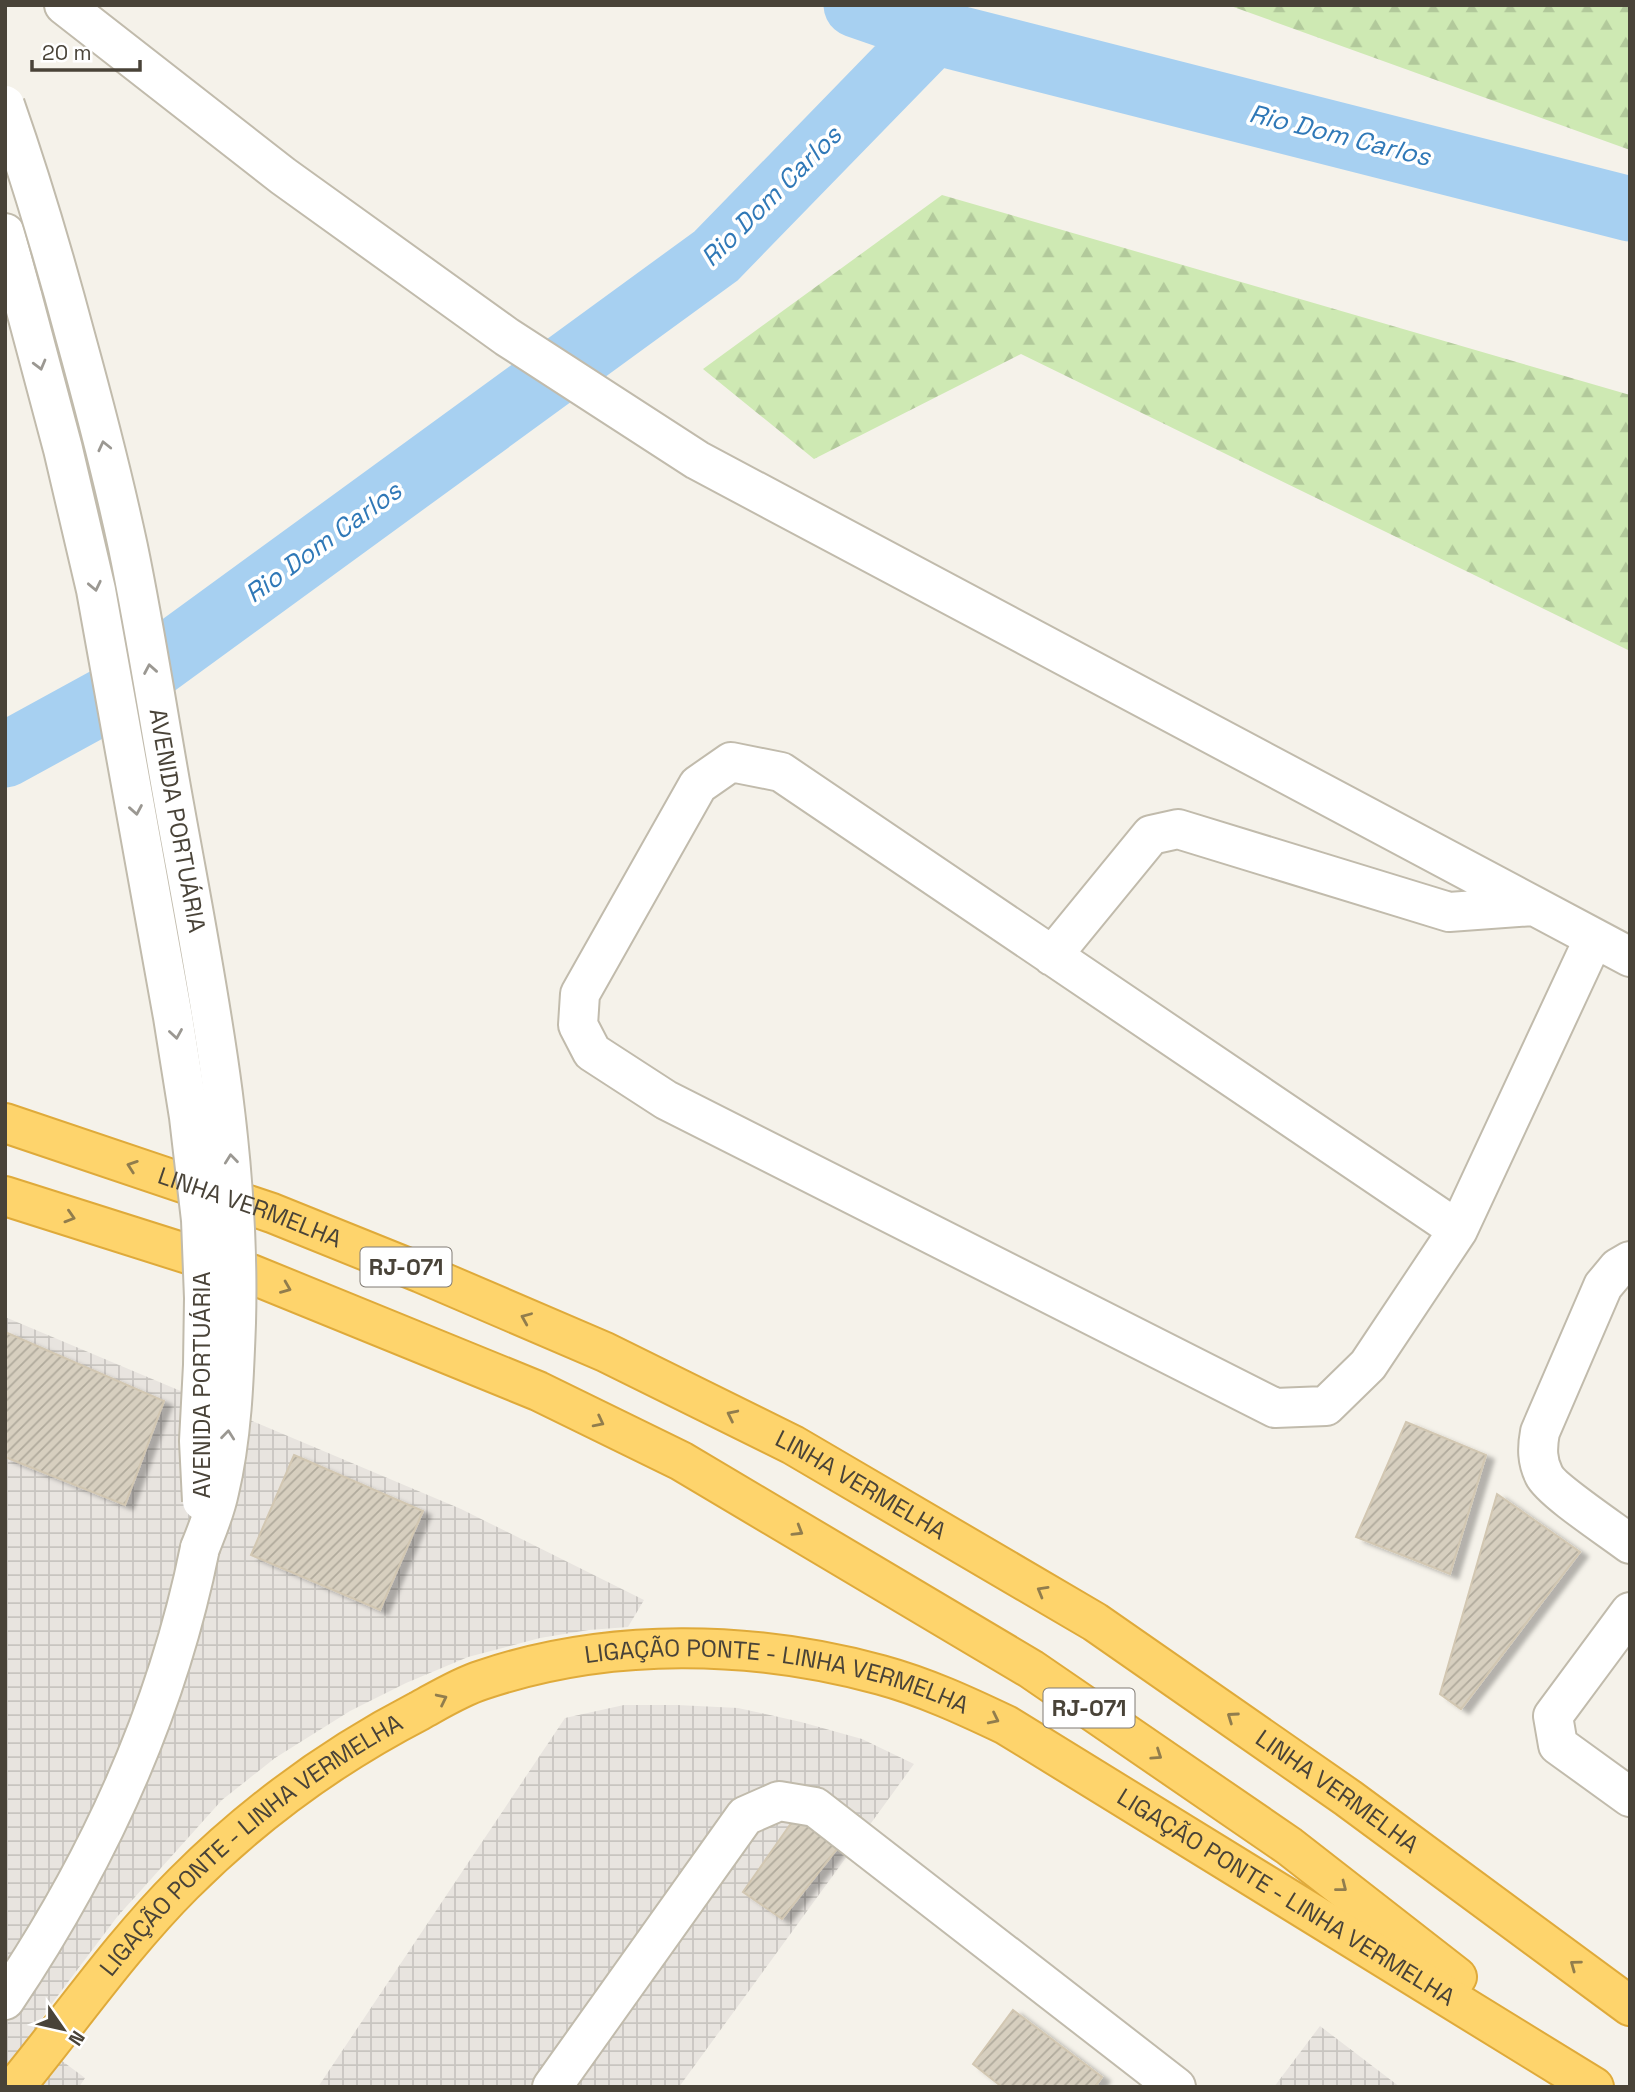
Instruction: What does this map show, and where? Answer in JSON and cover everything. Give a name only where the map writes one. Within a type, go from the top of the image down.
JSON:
[{"type":"highway","name":"LINHA VERMELHA","points":[[5,1123],[272,1213],[421,1273],[605,1352],[793,1446],[1095,1622],[1348,1798],[1630,2006]]},
{"type":"highway","name":"RJ-071","points":[[5,1196],[251,1274],[538,1391],[681,1461],[1031,1669],[1289,1846],[1601,2087]]},
{"type":"highway","name":"LIGAÇÃO PONTE - LINHA VERMELHA","points":[[15,2087],[160,1908],[212,1856],[321,1768],[391,1725],[480,1681],[585,1656],[681,1648],[789,1655],[860,1670],[918,1687],[995,1720],[1159,1818],[1594,2087]]},
{"type":"street","points":[[64,5],[283,176],[507,337],[696,460],[1630,957]]},
{"type":"street","name":"AVENIDA PORTUÁRIA","points":[[5,106],[56,263],[95,408],[128,547],[225,1101],[233,1179],[236,1257],[233,1392],[225,1464],[219,1494],[200,1548],[171,1664],[128,1781],[79,1881],[46,1939],[5,2000]]},
{"type":"street","name":"AVENIDA PORTUÁRIA","points":[[5,233],[63,449],[96,590],[189,1116],[201,1220],[204,1298],[200,1548]]},
{"type":"street","points":[[1458,1230],[780,772],[731,762],[698,785],[580,994],[578,1025],[592,1052],[666,1100],[1275,1408],[1326,1406],[1368,1366],[1458,1230],[1594,938]]},
{"type":"street","points":[[1052,956],[1151,835],[1178,829],[1449,912],[1534,906]]},
{"type":"street","points":[[1630,1261],[1618,1268],[1603,1286],[1540,1433],[1536,1451],[1544,1478],[1630,1544]]},
{"type":"street","points":[[1630,1612],[1553,1716],[1558,1745],[1630,1797]]},
{"type":"street","points":[[552,2087],[745,1816],[779,1801],[815,1807],[1176,2087]]},
{"type":"shaded area","points":[[5,1317],[461,1509],[644,1600],[628,1627],[540,1638],[468,1657],[406,1683],[350,1711],[275,1758],[222,1800],[117,1917],[30,2037],[85,2078],[79,2087],[5,2087]]},
{"type":"shaded area","points":[[624,1705],[738,1708],[862,1739],[914,1764],[679,2087],[318,2087],[565,1718]]},
{"type":"shaded area","points":[[1320,2026],[1400,2087],[1274,2087]]},
{"type":"green space","points":[[1228,5],[1630,5],[1630,150]]},
{"type":"green space","points":[[942,195],[1630,395],[1630,651],[1021,354],[814,459],[703,369]]},
{"type":"building","points":[[5,1332],[164,1401],[125,1505],[5,1457]]},
{"type":"building","points":[[1406,1422],[1486,1455],[1450,1574],[1356,1537]]},
{"type":"building","points":[[294,1455],[423,1511],[380,1610],[251,1555]]},
{"type":"building","points":[[1497,1494],[1580,1552],[1461,1709],[1440,1694]]},
{"type":"building","points":[[796,1816],[840,1845],[782,1919],[743,1892]]},
{"type":"building","points":[[1013,2010],[1102,2077],[1095,2087],[1002,2087],[973,2064]]},
{"type":"waterway","points":[[856,5],[934,32]]},
{"type":"waterway","name":"Rio Dom Carlos","points":[[5,755],[111,697],[716,256],[934,32],[1630,209]]}]
